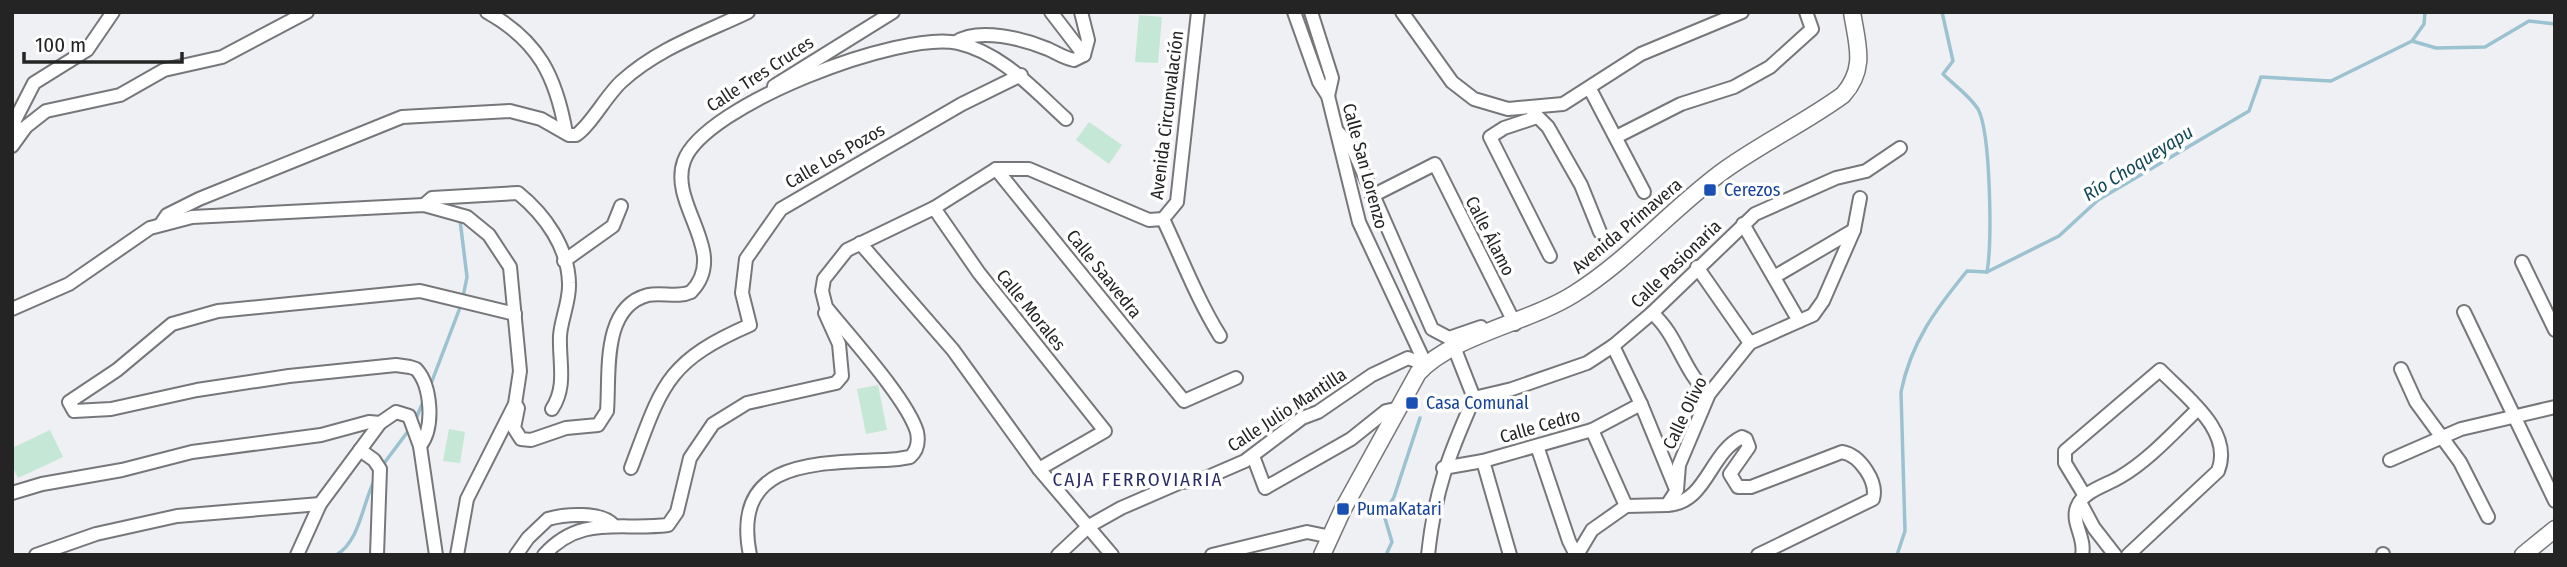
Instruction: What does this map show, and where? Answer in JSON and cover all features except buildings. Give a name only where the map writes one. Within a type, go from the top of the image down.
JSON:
[{"type":"main road","name":"Avenida Primavera","points":[[1322,555],[1400,408],[1426,365],[1454,347],[1515,324],[1590,283],[1728,168],[1843,95],[1857,77],[1860,66],[1852,12]]},
{"type":"main road","points":[[2523,555],[2555,529]]},
{"type":"street","points":[[25,128],[18,130],[14,122],[27,92],[40,78],[87,50],[113,12]]},
{"type":"street","points":[[12,146],[25,128],[46,111],[120,95],[164,70],[222,57],[307,12]]},
{"type":"street","points":[[487,12],[521,36],[546,64],[566,133]]},
{"type":"street","points":[[161,224],[167,215],[199,199],[402,117],[510,111],[541,119],[566,133],[579,134],[608,95],[648,61],[677,43],[748,12]]},
{"type":"street","name":"Calle Tres Cruces","points":[[515,404],[518,408],[514,428],[522,439],[531,440],[566,428],[592,427],[603,420],[607,411],[611,342],[620,317],[628,306],[648,295],[691,292],[703,270],[701,240],[681,195],[681,170],[688,151],[716,123],[765,96],[775,85],[893,12]]},
{"type":"street","points":[[1051,12],[1084,55]]},
{"type":"street","points":[[1081,12],[1088,40],[1084,55]]},
{"type":"street","name":"Avenida Circunvalación","points":[[996,169],[1029,169],[1149,220],[1163,219],[1177,202],[1198,12]]},
{"type":"street","name":"Calle San Lorenzo","points":[[1294,12],[1319,82],[1328,96],[1359,222],[1426,365]]},
{"type":"street","points":[[1311,12],[1332,78],[1328,96]]},
{"type":"street","points":[[1402,12],[1452,82],[1474,99],[1508,110],[1534,113],[1548,127],[1581,185],[1600,232]]},
{"type":"street","points":[[1550,256],[1490,137],[1534,113],[1563,104],[1641,54],[1742,12]]},
{"type":"street","points":[[1616,137],[1681,104],[1734,87],[1770,66],[1812,29],[1806,12]]},
{"type":"street","points":[[956,42],[965,37],[981,36],[1037,45],[1069,59],[1084,55]]},
{"type":"street","points":[[765,96],[877,51],[905,44],[956,42],[980,50],[1021,75],[1066,119]]},
{"type":"street","name":"Calle Los Pozos","points":[[631,468],[655,403],[670,376],[715,340],[750,325],[742,293],[744,267],[755,243],[782,209],[906,135],[1021,75]]},
{"type":"street","points":[[1590,89],[1643,192]]},
{"type":"street","points":[[1338,132],[1352,147],[1432,329],[1448,338],[1487,326],[1499,330]]},
{"type":"street","name":"Calle Pasionaria","points":[[1474,398],[1570,371],[1613,346],[1652,313],[1755,214],[1809,189],[1866,171],[1900,148]]},
{"type":"street","name":"Calle Álamo","points":[[1372,196],[1435,164],[1515,324]]},
{"type":"street","points":[[750,555],[747,520],[753,500],[764,486],[786,471],[815,463],[910,457],[917,446],[917,434],[907,411],[827,307],[822,291],[824,279],[838,258],[860,243],[934,208],[996,169]]},
{"type":"street","name":"Calle Saavedra","points":[[996,169],[1184,401],[1236,378]]},
{"type":"street","points":[[424,205],[432,198],[518,193],[538,209],[554,233],[569,284],[560,335],[561,395],[552,409]]},
{"type":"street","name":"Calle Olivo","points":[[1667,505],[1677,490],[1679,465],[1709,394],[1750,343],[1813,315],[1823,301],[1854,230],[1860,198]]},
{"type":"street","points":[[12,309],[69,284],[138,236],[161,224],[228,213],[424,205],[467,217],[489,235],[510,267],[520,371],[515,404],[467,499],[457,555]]},
{"type":"street","points":[[564,261],[613,226],[621,206]]},
{"type":"street","name":"Calle Morales","points":[[934,208],[979,273],[1105,431],[1040,469]]},
{"type":"street","points":[[1163,219],[1191,277],[1197,299],[1220,336]]},
{"type":"street","points":[[1743,223],[1799,321]]},
{"type":"street","points":[[1774,277],[1854,230]]},
{"type":"street","points":[[860,243],[953,350],[1040,469],[1112,555]]},
{"type":"street","points":[[2522,262],[2555,330]]},
{"type":"street","points":[[1697,267],[1750,343]]},
{"type":"street","points":[[420,446],[427,429],[426,384],[416,369],[410,367],[337,370],[238,383],[111,409],[74,411],[69,402],[77,394],[117,370],[172,324],[218,311],[420,291],[515,314]]},
{"type":"street","points":[[544,555],[557,540],[569,533],[614,526],[663,526],[671,522],[677,512],[686,468],[698,443],[713,424],[732,410],[792,391],[828,387],[840,379],[841,354],[826,317],[827,307]]},
{"type":"street","points":[[2464,312],[2555,501]]},
{"type":"street","points":[[1652,313],[1670,332],[1697,384],[1709,394]]},
{"type":"street","points":[[1613,346],[1677,490]]},
{"type":"street","points":[[1428,555],[1433,508],[1443,468],[1474,398],[1454,347]]},
{"type":"street","name":"Calle Julio Mantilla","points":[[1058,555],[1089,526],[1139,498],[1181,482],[1201,480],[1253,456],[1302,418],[1318,412],[1372,375],[1408,358],[1426,365]]},
{"type":"street","points":[[2401,369],[2416,402],[2460,462],[2488,517]]},
{"type":"street","points":[[2115,555],[2094,528],[2065,463],[2065,452],[2160,370],[2216,432],[2222,447],[2218,471],[2128,555]]},
{"type":"street","name":"Calle Cedro","points":[[1443,468],[1483,461],[1592,430],[1641,404]]},
{"type":"street","points":[[2390,460],[2461,429],[2555,407]]},
{"type":"street","points":[[1253,456],[1265,488],[1335,449],[1386,411],[1400,408]]},
{"type":"street","points":[[2082,555],[2082,539],[2076,518],[2082,499],[2136,466],[2198,410]]},
{"type":"street","points":[[297,555],[320,504],[380,423],[390,415],[402,413],[408,416],[420,446],[436,555]]},
{"type":"street","points":[[12,493],[42,484],[122,470],[192,452],[321,435],[369,422],[380,423]]},
{"type":"street","points":[[1592,430],[1626,506]]},
{"type":"street","points":[[1538,446],[1569,541],[1577,555],[1592,530],[1626,506],[1682,503],[1692,497],[1718,459],[1742,437],[1749,447],[1730,474],[1738,487],[1751,488],[1842,452],[1862,466],[1875,490],[1873,499],[1758,555]]},
{"type":"street","points":[[360,450],[374,460],[380,469],[377,555]]},
{"type":"street","points":[[1483,461],[1510,555]]},
{"type":"street","points":[[36,555],[96,534],[177,516],[320,504]]},
{"type":"street","points":[[516,555],[528,538],[548,519],[595,517],[609,520],[614,526]]},
{"type":"street","points":[[1212,555],[1307,532],[1331,537]]},
{"type":"green space","points":[[1139,15],[1162,17],[1158,63],[1135,62]]},
{"type":"green space","points":[[1089,122],[1122,145],[1109,164],[1076,140]]},
{"type":"green space","points":[[878,385],[887,430],[866,434],[857,389]]},
{"type":"green space","points":[[449,429],[465,432],[460,463],[443,461]]},
{"type":"green space","points":[[50,430],[63,457],[18,478],[12,466],[12,448]]},
{"type":"waterway","points":[[1942,12],[1953,61],[1943,74],[1978,109],[1986,141],[1990,214],[1987,272]]},
{"type":"waterway","points":[[2412,41],[2424,24],[2425,12]]},
{"type":"waterway","name":"Río Choqueyapu","points":[[1897,555],[1905,531],[1901,392],[1905,374],[1926,327],[1967,271],[1987,272],[2059,236],[2098,200],[2249,111],[2261,77],[2331,81],[2412,41],[2436,48],[2485,47],[2529,21],[2555,24]]},
{"type":"waterway","points":[[460,220],[467,277],[463,297]]},
{"type":"waterway","points":[[429,389],[461,305]]},
{"type":"waterway","points":[[415,421],[423,402]]},
{"type":"waterway","points":[[1386,555],[1392,542],[1384,515],[1394,497],[1420,418]]},
{"type":"waterway","points":[[382,466],[409,430]]},
{"type":"waterway","points":[[336,555],[351,541],[375,479]]},
{"type":"place","name":"Cerezos","points":[[1710,190]]},
{"type":"place","name":"Casa Comunal","points":[[1412,403]]},
{"type":"place","name":"PumaKatari","points":[[1343,509]]},
{"type":"district","name":"CAJA FERROVIARIA","points":[[1138,479]]}]
